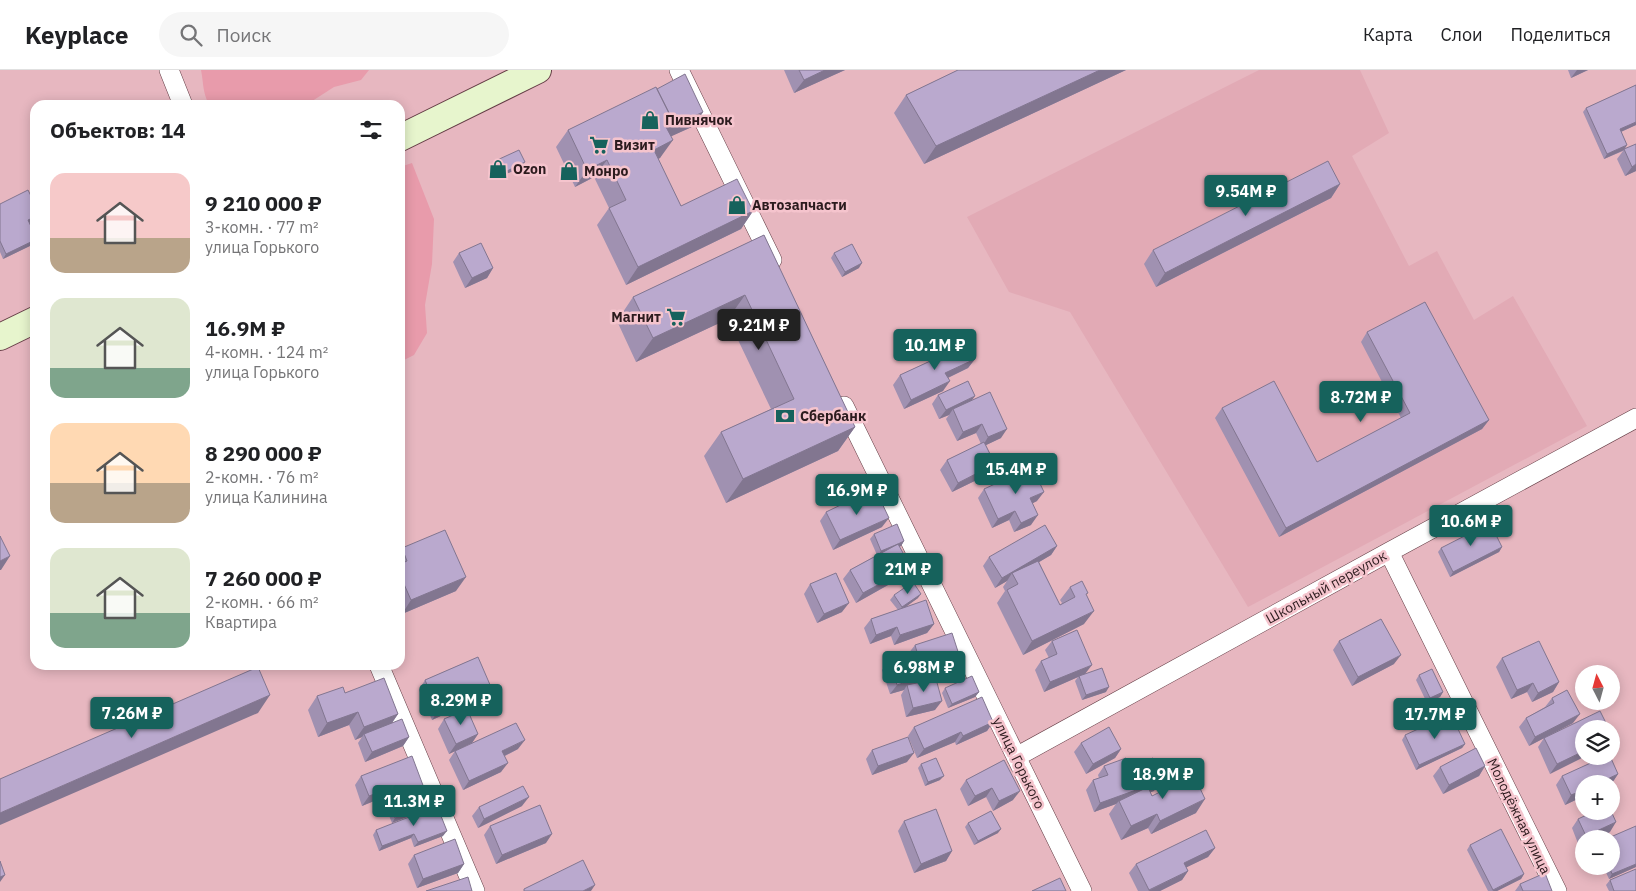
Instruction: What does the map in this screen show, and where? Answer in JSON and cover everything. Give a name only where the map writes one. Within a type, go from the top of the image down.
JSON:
[{"type":"street","points":[[170,70],[181,100]]},
{"type":"street","points":[[405,136],[538,70]]},
{"type":"street","points":[[679,70],[780,275]]},
{"type":"street","points":[[0,337],[30,322]]},
{"type":"street","name":"улица Горького","points":[[837,391],[1082,891]]},
{"type":"street","name":"Школьный переулок","points":[[1016,757],[1636,418]]},
{"type":"street","name":"Молодёжная улица","points":[[1389,552],[1556,891]]},
{"type":"street","points":[[381,670],[475,891]]},
{"type":"shaded area","points":[[201,70],[369,70],[361,80],[334,87],[314,100],[207,100]]},
{"type":"shaded area","points":[[1259,70],[1360,70],[1389,133],[1352,156],[1409,266],[1437,251],[1474,320],[1513,296],[1587,426],[1248,607],[1070,312],[1009,292],[967,217]]},
{"type":"shaded area","points":[[412,163],[434,219],[432,264],[425,305],[427,333],[414,355],[405,360],[405,165]]},
{"type":"building","points":[[799,70],[825,70],[804,80]]},
{"type":"building","points":[[958,70],[1100,70],[936,146],[906,95]]},
{"type":"building","points":[[685,74],[703,112],[671,127],[674,123],[657,89]]},
{"type":"building","points":[[1636,85],[1636,122],[1620,129],[1627,145],[1607,154],[1586,108]]},
{"type":"building","points":[[656,87],[674,123],[666,127],[673,140],[654,150],[681,206],[737,179],[753,211],[638,267],[609,208],[626,200],[607,160],[587,170],[568,130]]},
{"type":"building","points":[[1636,144],[1636,164],[1632,167],[1624,149]]},
{"type":"building","points":[[519,150],[525,162],[501,174],[495,161]]},
{"type":"building","points":[[1328,161],[1340,184],[1165,273],[1153,250]]},
{"type":"building","points":[[28,190],[30,194],[30,219],[28,220],[30,224],[30,242],[6,254],[0,241],[0,204]]},
{"type":"building","points":[[764,235],[855,427],[743,479],[721,432],[794,399],[745,295],[653,338],[633,297]]},
{"type":"building","points":[[481,243],[493,268],[472,278],[459,253]]},
{"type":"building","points":[[852,244],[862,263],[845,272],[834,253]]},
{"type":"building","points":[[1425,302],[1489,420],[1286,528],[1222,408],[1274,381],[1317,462],[1410,413],[1367,332]]},
{"type":"building","points":[[951,342],[956,354],[970,348],[975,359],[945,373],[950,381],[911,400],[900,375],[939,357],[935,349]]},
{"type":"building","points":[[968,381],[975,396],[946,410],[938,395]]},
{"type":"building","points":[[990,392],[1007,429],[988,437],[982,424],[963,432],[953,409]]},
{"type":"building","points":[[984,442],[995,464],[958,483],[947,460]]},
{"type":"building","points":[[1032,467],[1044,492],[1030,498],[1038,515],[1021,523],[1015,511],[998,519],[984,489]]},
{"type":"building","points":[[877,493],[889,518],[840,540],[826,512],[849,501],[851,506]]},
{"type":"building","points":[[1490,523],[1502,547],[1453,572],[1441,548]]},
{"type":"building","points":[[897,524],[904,541],[881,551],[874,534]]},
{"type":"building","points":[[1045,525],[1057,546],[1002,578],[989,557]]},
{"type":"building","points":[[445,530],[466,577],[411,600],[405,586],[405,562],[407,561],[405,547]]},
{"type":"building","points":[[0,536],[10,556],[0,561]]},
{"type":"building","points":[[898,544],[911,567],[863,593],[850,570]]},
{"type":"building","points":[[1038,561],[1060,605],[1075,597],[1070,587],[1082,581],[1094,611],[1032,641],[1007,590],[1018,584],[1012,573]]},
{"type":"building","points":[[836,573],[849,603],[824,614],[810,584]]},
{"type":"building","points":[[913,582],[921,594],[902,607],[894,595]]},
{"type":"building","points":[[926,600],[934,624],[900,635],[897,627],[876,635],[871,619]]},
{"type":"building","points":[[1381,619],[1401,655],[1358,677],[1339,641]]},
{"type":"building","points":[[1077,630],[1092,665],[1050,682],[1041,661],[1057,654],[1052,641]]},
{"type":"building","points":[[952,633],[962,664],[897,685],[889,661],[917,652],[915,645]]},
{"type":"building","points":[[1539,641],[1559,682],[1538,693],[1533,683],[1517,690],[1502,658]]},
{"type":"building","points":[[478,657],[494,694],[481,700],[478,693],[438,711],[425,680]]},
{"type":"building","points":[[1102,668],[1109,687],[1086,695],[1079,676]]},
{"type":"building","points":[[1432,669],[1443,692],[1430,698],[1419,675]]},
{"type":"building","points":[[251,670],[259,670],[270,695],[0,813],[0,779]]},
{"type":"building","points":[[972,676],[979,692],[952,704],[945,688]]},
{"type":"building","points":[[384,678],[398,714],[364,727],[358,712],[327,723],[317,696],[343,687],[345,693]]},
{"type":"building","points":[[936,679],[942,701],[913,708],[907,685]]},
{"type":"building","points":[[1567,690],[1575,705],[1575,710],[1578,710],[1580,714],[1535,737],[1526,718],[1554,703],[1552,698]]},
{"type":"building","points":[[982,697],[993,722],[963,736],[961,732],[924,749],[914,727]]},
{"type":"building","points":[[467,709],[478,734],[456,744],[444,719]]},
{"type":"building","points":[[1600,711],[1604,720],[1581,720]]},
{"type":"building","points":[[1451,714],[1465,744],[1419,765],[1405,735]]},
{"type":"building","points":[[402,719],[409,737],[372,752],[364,734]]},
{"type":"building","points":[[516,723],[525,740],[502,751],[508,763],[469,781],[455,751]]},
{"type":"building","points":[[1575,723],[1575,755],[1557,764],[1544,738]]},
{"type":"building","points":[[1109,727],[1121,749],[1093,764],[1081,743]]},
{"type":"building","points":[[908,737],[914,753],[878,766],[872,750]]},
{"type":"building","points":[[1476,748],[1485,766],[1449,785],[1440,767]]},
{"type":"building","points":[[412,756],[424,788],[397,798],[393,787],[369,796],[361,776]]},
{"type":"building","points":[[936,758],[944,776],[928,782],[921,764]]},
{"type":"building","points":[[1126,758],[1129,766],[1153,758],[1161,781],[1100,803],[1093,780],[1108,775],[1104,766]]},
{"type":"building","points":[[1004,760],[1020,791],[999,801],[992,788],[975,796],[966,780]]},
{"type":"building","points":[[1586,765],[1614,765],[1618,774],[1575,775],[1575,793],[1571,795],[1562,776]]},
{"type":"building","points":[[1192,771],[1205,799],[1160,821],[1157,814],[1131,826],[1119,801],[1148,787],[1152,796],[1172,786],[1170,781]]},
{"type":"building","points":[[523,786],[529,797],[484,819],[479,807]]},
{"type":"building","points":[[426,794],[430,804],[395,818],[391,809]]},
{"type":"building","points":[[540,805],[552,834],[502,855],[490,826]]},
{"type":"building","points":[[437,806],[447,831],[418,842],[414,834],[382,846],[376,830]]},
{"type":"building","points":[[936,809],[952,851],[921,864],[904,821]]},
{"type":"building","points":[[991,811],[1001,829],[978,841],[968,823]]},
{"type":"building","points":[[1578,820],[1615,820],[1616,822],[1599,830],[1583,830]]},
{"type":"building","points":[[1636,826],[1636,864],[1620,871],[1620,833]]},
{"type":"building","points":[[1501,829],[1524,874],[1493,890],[1470,845]]},
{"type":"building","points":[[1206,830],[1215,848],[1184,863],[1188,871],[1149,890],[1136,864]]},
{"type":"building","points":[[455,839],[464,864],[423,879],[414,855]]},
{"type":"building","points":[[583,860],[595,885],[583,891],[524,891],[524,889]]},
{"type":"building","points":[[0,861],[5,875],[0,877]]},
{"type":"building","points":[[1636,869],[1636,891],[1614,891],[1610,880]]},
{"type":"building","points":[[1545,873],[1552,891],[1523,891],[1520,884]]},
{"type":"building","points":[[468,877],[472,891],[426,891]]},
{"type":"building","points":[[1060,878],[1066,891],[1032,891]]},
{"type":"place","name":"Пивнячок","points":[[650,120]]},
{"type":"place","name":"Визит","points":[[599,145]]},
{"type":"place","name":"Ozon","points":[[498,169]]},
{"type":"place","name":"Монро","points":[[569,171]]},
{"type":"place","name":"Автозапчасти","points":[[737,205]]},
{"type":"place","name":"Магнит","points":[[676,317]]},
{"type":"place","name":"Сбербанк","points":[[785,416]]}]
